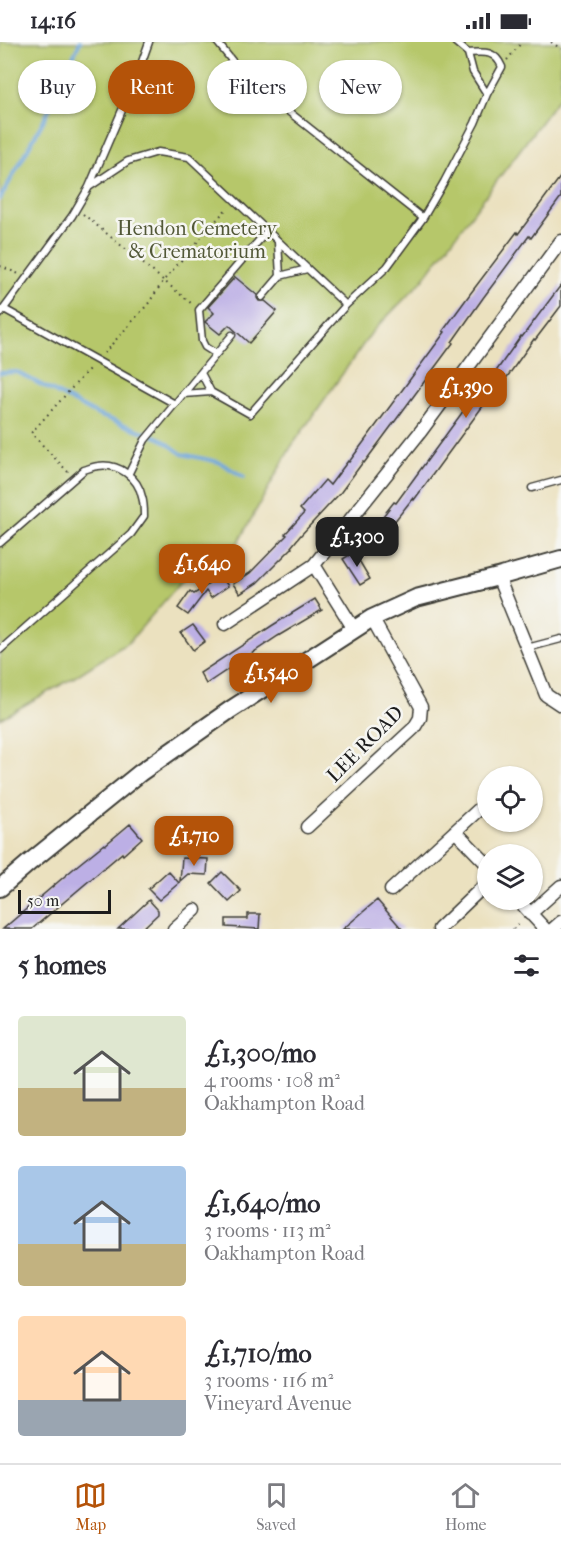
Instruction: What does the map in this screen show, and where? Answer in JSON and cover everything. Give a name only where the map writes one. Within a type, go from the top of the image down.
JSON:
[{"type":"street","points":[[225,624],[314,565],[421,431],[561,241]]},
{"type":"street","points":[[0,888],[30,861],[140,773],[354,628],[416,598],[561,559]]},
{"type":"street","points":[[314,565],[354,628]]},
{"type":"street","points":[[498,577],[546,695],[561,705]]},
{"type":"street","name":"LEE ROAD","points":[[307,826],[414,729],[420,718],[421,707],[372,618]]},
{"type":"street","points":[[391,890],[477,811]]},
{"type":"street","points":[[455,831],[477,854]]},
{"type":"street","points":[[530,914],[561,886]]},
{"type":"street","points":[[439,929],[477,893]]},
{"type":"street","points":[[174,929],[195,910]]},
{"type":"street","points":[[527,910],[545,929]]},
{"type":"street","points":[[553,929],[561,922]]},
{"type":"lane","points":[[149,42],[89,187],[72,216],[2,312],[174,404]]},
{"type":"lane","points":[[217,42],[245,78],[423,218]]},
{"type":"lane","points":[[455,42],[468,53],[473,72],[487,94]]},
{"type":"lane","points":[[201,373],[211,392],[250,414],[346,305],[387,267],[423,218],[444,182],[501,67],[498,59],[491,54],[468,53]]},
{"type":"lane","points":[[89,187],[128,161],[158,152],[189,157],[346,305]]},
{"type":"lane","points":[[216,354],[205,347],[202,341],[199,310],[267,231]]},
{"type":"lane","points":[[278,242],[280,276]]},
{"type":"lane","points":[[262,297],[280,276],[307,269]]},
{"type":"lane","points":[[129,473],[145,440],[232,335]]},
{"type":"lane","points":[[183,394],[211,392]]},
{"type":"lane","points":[[0,543],[84,470],[98,465],[114,467],[129,473],[137,483],[142,495],[144,516],[131,534],[0,650]]},
{"type":"lane","points":[[532,488],[561,480]]},
{"type":"lane","points":[[527,648],[561,639]]},
{"type":"path","points":[[501,67],[522,42]]},
{"type":"path","points":[[550,42],[561,49]]},
{"type":"path","points":[[74,479],[31,433],[148,304],[164,280],[234,200]]},
{"type":"path","points":[[76,208],[199,310]]},
{"type":"path","points":[[0,266],[27,278]]},
{"type":"path","points":[[513,929],[520,923]]},
{"type":"green space","name":"Hendon Cemetery & Crematorium","points":[[0,42],[561,42],[561,95],[422,281],[372,332],[291,447],[238,543],[198,562],[129,642],[73,678],[0,719]]},
{"type":"building","points":[[561,176],[561,197],[483,298],[453,343],[364,463],[292,548],[257,583],[240,594],[233,584],[250,573],[287,535],[285,534],[304,513],[300,509],[325,480],[330,485],[349,462],[445,332],[443,331],[470,294]]},
{"type":"building","points":[[235,277],[257,295],[259,301],[265,301],[277,311],[249,343],[229,325],[220,334],[205,322],[214,313],[208,307]]},
{"type":"building","points":[[561,285],[561,306],[488,399],[414,500],[413,498],[375,546],[365,539],[394,502],[396,503],[490,375],[492,377]]},
{"type":"building","points":[[354,552],[370,579],[360,585],[343,559]]},
{"type":"building","points":[[221,576],[228,586],[211,598],[206,591],[188,615],[178,608],[190,591],[194,594]]},
{"type":"building","points":[[315,599],[322,610],[206,684],[200,673]]},
{"type":"building","points":[[193,625],[205,641],[193,650],[181,633]]},
{"type":"building","points":[[130,824],[142,838],[123,855],[122,853],[32,929],[3,929],[79,864]]},
{"type":"building","points":[[182,858],[208,859],[207,875],[188,874],[180,881]]},
{"type":"building","points":[[168,871],[179,883],[159,900],[148,889]]},
{"type":"building","points":[[222,872],[241,891],[229,902],[211,883]]},
{"type":"building","points":[[149,900],[158,910],[158,914],[142,929],[118,929]]},
{"type":"building","points":[[377,900],[402,929],[343,929]]},
{"type":"building","points":[[248,914],[260,914],[259,929],[226,927],[226,919],[248,919]]},
{"type":"waterway","points":[[0,199],[46,116],[80,42]]},
{"type":"waterway","points":[[0,373],[17,372],[98,415],[160,438],[182,454],[219,462],[244,477]]}]
